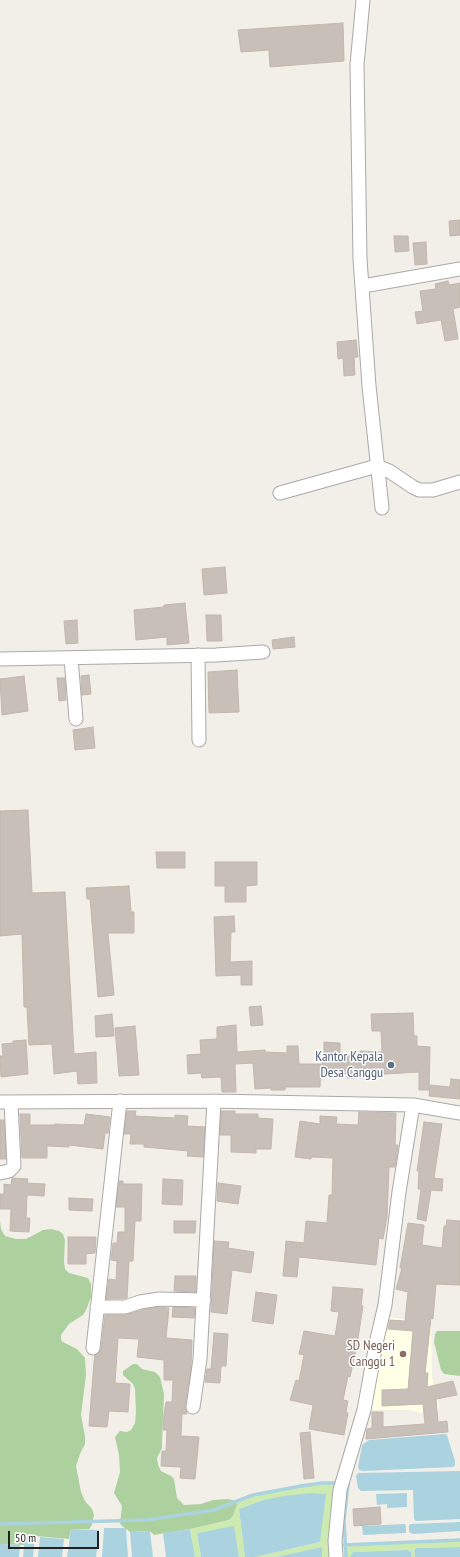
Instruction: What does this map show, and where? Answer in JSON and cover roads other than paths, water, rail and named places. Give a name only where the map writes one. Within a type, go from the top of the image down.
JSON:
[{"type":"street","points":[[363,0],[356,90],[360,259],[369,386],[382,508]]},
{"type":"street","points":[[362,286],[460,269]]},
{"type":"street","points":[[280,493],[378,466],[389,471],[412,487],[419,490],[433,490],[460,482]]},
{"type":"street","points":[[0,659],[198,656],[263,652]]},
{"type":"street","points":[[198,656],[199,740]]},
{"type":"street","points":[[72,658],[76,719]]},
{"type":"street","points":[[93,1348],[120,1101]]},
{"type":"street","points":[[193,1407],[200,1359],[214,1101]]},
{"type":"street","points":[[0,1173],[9,1171],[14,1166],[5,1102],[214,1101],[413,1105],[460,1113]]},
{"type":"street","points":[[336,1557],[335,1541],[341,1486],[364,1410],[385,1305],[399,1192],[413,1105]]},
{"type":"street","points":[[97,1307],[125,1307],[140,1302],[159,1299],[204,1300]]},
{"type":"water","points":[[447,1435],[455,1461],[455,1465],[453,1467],[359,1470],[358,1467],[362,1445],[369,1440]]},
{"type":"water","points":[[460,1471],[460,1519],[416,1521],[414,1519],[413,1490],[361,1491],[358,1488],[356,1476],[358,1473]]},
{"type":"water","points":[[310,1493],[326,1494],[320,1542],[255,1557],[245,1557],[239,1509],[263,1500]]},
{"type":"water","points":[[407,1493],[407,1507],[387,1508],[387,1504],[377,1505],[376,1494]]},
{"type":"water","points":[[460,1522],[460,1531],[413,1534],[409,1532],[409,1525],[411,1524]]},
{"type":"water","points":[[405,1524],[406,1533],[363,1535],[362,1526]]},
{"type":"water","points":[[234,1526],[239,1557],[201,1557],[197,1533]]},
{"type":"water","points":[[104,1528],[126,1528],[128,1557],[102,1557]]},
{"type":"water","points":[[71,1529],[99,1530],[96,1557],[67,1557]]},
{"type":"water","points":[[190,1529],[195,1557],[166,1557],[163,1533]]},
{"type":"water","points":[[150,1531],[153,1557],[132,1557],[130,1532]]},
{"type":"water","points":[[25,1535],[35,1536],[33,1557],[23,1557]]},
{"type":"water","points":[[40,1537],[64,1539],[62,1557],[38,1557]]},
{"type":"water","points":[[0,1544],[20,1545],[19,1557],[0,1557]]},
{"type":"water","points":[[322,1547],[322,1557],[276,1557]]},
{"type":"water","points":[[460,1547],[460,1557],[415,1557],[414,1550],[416,1548]]},
{"type":"water","points":[[408,1550],[411,1552],[412,1557],[350,1557],[353,1552]]},
{"type":"waterway","points":[[0,1524],[147,1520],[214,1510],[253,1495],[322,1483],[340,1483]]},
{"type":"waterway","points":[[346,1557],[344,1520],[348,1483]]},
{"type":"waterway","points":[[344,1545],[460,1540]]},
{"type":"place","name":"Kantor Kepala Desa Canggu","points":[[391,1065]]},
{"type":"place","name":"SD Negeri Canggu 1","points":[[403,1354]]}]
